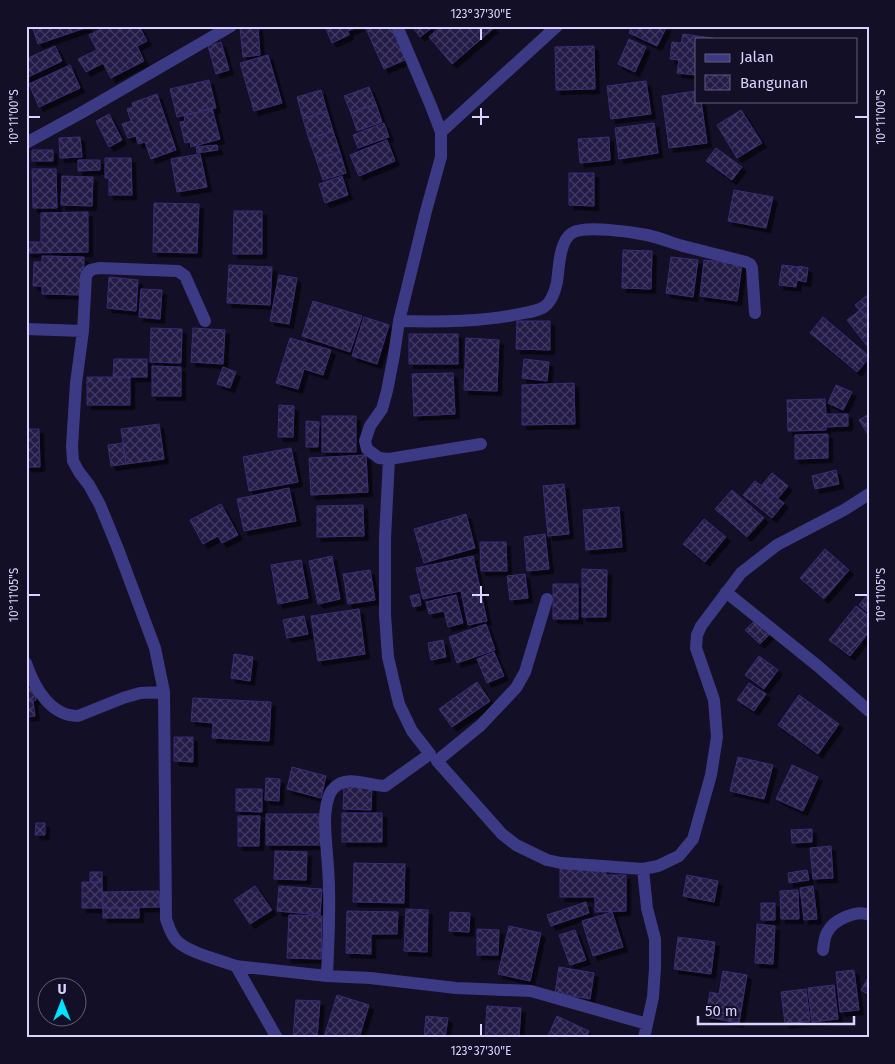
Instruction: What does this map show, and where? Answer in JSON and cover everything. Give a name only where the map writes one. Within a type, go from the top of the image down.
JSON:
[{"type":"street","points":[[26,143],[231,26]]},
{"type":"street","points":[[397,26],[432,106],[441,132],[441,157],[399,321],[394,355],[382,409],[370,426],[365,441],[367,449],[379,458],[389,459],[481,444]]},
{"type":"street","points":[[441,132],[557,26]]},
{"type":"street","points":[[399,321],[445,322],[515,315],[541,309],[551,300],[565,241],[572,233],[587,229],[648,235],[746,262],[752,268],[755,313]]},
{"type":"street","points":[[205,321],[185,276],[178,271],[99,268],[90,270],[86,276],[83,331],[76,382],[72,446],[73,461],[100,505],[118,548],[154,648],[164,692],[166,919],[171,932],[178,941],[195,951],[236,966],[456,988],[531,991],[647,1024]]},
{"type":"street","points":[[26,329],[83,331]]},
{"type":"street","points":[[389,459],[385,538],[385,615],[388,657],[399,704],[412,731],[502,834],[516,845],[547,860],[561,863],[643,869],[658,866],[679,856],[693,839],[710,775],[717,737],[714,700],[696,648],[696,635],[701,626],[741,573],[777,545],[844,510],[869,494]]},
{"type":"street","points":[[726,592],[819,667],[869,711]]},
{"type":"street","points":[[328,976],[330,890],[325,820],[326,806],[330,794],[334,788],[343,782],[385,786],[434,757],[481,725],[516,688],[525,672],[547,600]]},
{"type":"street","points":[[26,663],[37,688],[45,699],[60,713],[71,716],[78,716],[140,693],[164,692]]},
{"type":"street","points":[[643,869],[647,908],[655,939],[652,997],[644,1038]]},
{"type":"street","points":[[823,950],[826,932],[839,919],[860,913],[869,915]]},
{"type":"street","points":[[236,966],[277,1038]]},
{"type":"building","points":[[32,26],[87,26],[88,27],[38,44]]},
{"type":"building","points":[[107,26],[139,26],[147,41],[137,46],[144,61],[111,78],[103,63],[86,72],[78,59],[97,50],[89,35]]},
{"type":"building","points":[[325,26],[360,26],[348,31],[349,35],[332,43]]},
{"type":"building","points":[[365,26],[392,26],[407,59],[384,69]]},
{"type":"building","points":[[412,26],[432,26],[433,27],[420,37]]},
{"type":"building","points":[[441,26],[492,26],[494,28],[452,64],[429,37]]},
{"type":"building","points":[[632,26],[667,26],[657,46],[629,33]]},
{"type":"building","points":[[258,27],[260,55],[243,57],[240,28]]},
{"type":"building","points":[[683,34],[713,38],[695,38],[695,75],[677,73],[679,60],[670,59],[672,42],[681,43]]},
{"type":"building","points":[[629,39],[646,47],[635,72],[618,64]]},
{"type":"building","points":[[221,42],[229,70],[216,74],[208,46]]},
{"type":"building","points":[[55,46],[62,61],[26,78],[26,59]]},
{"type":"building","points":[[594,46],[595,89],[556,90],[555,47]]},
{"type":"building","points":[[268,55],[282,103],[254,111],[240,63]]},
{"type":"building","points":[[70,65],[80,88],[39,107],[29,84]]},
{"type":"building","points":[[209,80],[216,108],[177,117],[170,89]]},
{"type":"building","points":[[646,81],[651,114],[611,119],[607,86]]},
{"type":"building","points":[[369,87],[376,104],[351,113],[344,96]]},
{"type":"building","points":[[321,90],[327,111],[303,119],[297,97]]},
{"type":"building","points":[[695,91],[695,102],[701,102],[707,143],[669,148],[662,96]]},
{"type":"building","points":[[157,94],[176,150],[151,159],[145,142],[138,144],[136,136],[128,138],[122,124],[131,121],[127,109],[133,107],[132,103]]},
{"type":"building","points":[[376,104],[382,122],[357,131],[351,113]]},
{"type":"building","points":[[212,108],[220,139],[191,147],[190,142],[185,143],[180,122],[185,121],[184,116]]},
{"type":"building","points":[[741,110],[762,143],[737,158],[717,125]]},
{"type":"building","points":[[327,111],[333,131],[309,139],[303,119]]},
{"type":"building","points":[[109,114],[122,140],[109,147],[96,121]]},
{"type":"building","points":[[384,123],[389,137],[358,148],[353,135]]},
{"type":"building","points":[[654,123],[658,153],[619,159],[615,128]]},
{"type":"building","points":[[333,131],[340,152],[316,159],[309,139]]},
{"type":"building","points":[[80,137],[82,157],[60,158],[59,138]]},
{"type":"building","points":[[609,137],[610,160],[580,163],[578,139]]},
{"type":"building","points":[[387,140],[395,161],[359,176],[350,155]]},
{"type":"building","points":[[217,145],[218,150],[197,153],[196,147]]},
{"type":"building","points":[[716,148],[742,167],[732,180],[706,161]]},
{"type":"building","points":[[32,150],[53,150],[53,161],[32,161]]},
{"type":"building","points":[[340,152],[346,173],[323,180],[316,159]]},
{"type":"building","points":[[200,154],[207,187],[177,192],[171,159]]},
{"type":"building","points":[[105,158],[131,158],[132,195],[109,195],[109,178],[105,178]]},
{"type":"building","points":[[78,160],[100,160],[100,170],[78,171]]},
{"type":"building","points":[[32,169],[56,169],[57,208],[33,208]]},
{"type":"building","points":[[569,173],[594,173],[594,206],[569,205]]},
{"type":"building","points":[[62,176],[93,177],[92,206],[61,205]]},
{"type":"building","points":[[342,176],[348,195],[325,203],[319,184]]},
{"type":"building","points":[[734,190],[773,197],[766,228],[728,221]]},
{"type":"building","points":[[154,203],[199,204],[197,253],[153,252]]},
{"type":"building","points":[[234,211],[262,211],[262,254],[233,254]]},
{"type":"building","points":[[88,212],[88,252],[27,253],[27,242],[41,242],[41,213]]},
{"type":"building","points":[[623,250],[652,251],[651,289],[622,288]]},
{"type":"building","points":[[42,256],[84,257],[83,295],[42,294],[42,286],[33,286],[34,262],[42,262]]},
{"type":"building","points":[[671,257],[698,260],[693,297],[666,293]]},
{"type":"building","points":[[704,260],[742,264],[737,301],[700,296]]},
{"type":"building","points":[[229,265],[272,267],[270,305],[227,303]]},
{"type":"building","points":[[782,265],[799,267],[796,287],[779,285]]},
{"type":"building","points":[[799,266],[808,268],[806,282],[797,280]]},
{"type":"building","points":[[279,275],[297,278],[289,324],[270,321]]},
{"type":"building","points":[[109,277],[138,280],[136,311],[107,308]]},
{"type":"building","points":[[141,289],[162,290],[160,319],[139,317]]},
{"type":"building","points":[[869,294],[869,321],[855,305]]},
{"type":"building","points":[[313,301],[362,316],[350,352],[302,336]]},
{"type":"building","points":[[860,310],[869,321],[868,347],[847,320]]},
{"type":"building","points":[[364,317],[389,325],[377,364],[352,356]]},
{"type":"building","points":[[823,317],[869,356],[857,372],[810,333]]},
{"type":"building","points":[[517,321],[550,321],[550,350],[516,349]]},
{"type":"building","points":[[151,328],[182,329],[181,363],[150,362]]},
{"type":"building","points":[[193,328],[225,330],[223,364],[191,362]]},
{"type":"building","points":[[409,334],[458,334],[458,364],[409,364]]},
{"type":"building","points":[[290,338],[331,350],[323,375],[304,369],[298,389],[276,383]]},
{"type":"building","points":[[466,338],[499,340],[497,391],[464,390]]},
{"type":"building","points":[[114,359],[147,359],[147,377],[113,377]]},
{"type":"building","points":[[524,359],[549,362],[547,381],[522,378]]},
{"type":"building","points":[[152,366],[181,367],[181,396],[152,396]]},
{"type":"building","points":[[223,367],[236,372],[230,388],[217,384]]},
{"type":"building","points":[[453,373],[455,414],[414,416],[412,374]]},
{"type":"building","points":[[87,377],[130,377],[130,405],[87,405]]},
{"type":"building","points":[[574,383],[575,424],[522,425],[522,385]]},
{"type":"building","points":[[836,385],[852,392],[843,410],[828,403]]},
{"type":"building","points":[[825,399],[826,414],[848,414],[848,426],[826,427],[826,430],[788,431],[787,400]]},
{"type":"building","points":[[279,405],[294,406],[293,437],[278,437]]},
{"type":"building","points":[[869,414],[869,436],[859,420]]},
{"type":"building","points":[[322,416],[356,416],[356,452],[322,452]]},
{"type":"building","points":[[306,421],[319,422],[318,447],[306,447]]},
{"type":"building","points":[[159,424],[164,459],[126,464],[121,429]]},
{"type":"building","points":[[26,429],[39,429],[40,467],[26,467]]},
{"type":"building","points":[[828,434],[828,458],[795,459],[795,435]]},
{"type":"building","points":[[123,443],[126,464],[111,466],[108,445]]},
{"type":"building","points":[[291,448],[298,482],[249,491],[243,457]]},
{"type":"building","points":[[366,455],[368,492],[311,495],[309,458]]},
{"type":"building","points":[[836,470],[839,484],[815,489],[812,476]]},
{"type":"building","points":[[772,473],[788,486],[778,498],[762,485]]},
{"type":"building","points":[[755,481],[784,503],[772,518],[743,495]]},
{"type":"building","points":[[564,484],[569,534],[548,536],[543,486]]},
{"type":"building","points":[[289,488],[296,521],[244,531],[237,499]]},
{"type":"building","points":[[732,490],[764,518],[747,537],[715,509]]},
{"type":"building","points":[[221,504],[238,535],[222,543],[218,536],[203,544],[190,520]]},
{"type":"building","points":[[363,505],[364,536],[317,537],[317,506]]},
{"type":"building","points":[[619,507],[622,547],[586,550],[583,510]]},
{"type":"building","points":[[466,514],[475,548],[424,563],[414,529]]},
{"type":"building","points":[[704,519],[726,537],[705,562],[683,544]]},
{"type":"building","points":[[545,534],[549,569],[527,571],[524,537]]},
{"type":"building","points":[[480,542],[506,542],[507,571],[481,571]]},
{"type":"building","points":[[825,549],[849,570],[824,599],[800,578]]},
{"type":"building","points":[[332,556],[340,599],[318,604],[309,561]]},
{"type":"building","points":[[473,556],[487,621],[468,625],[461,591],[423,599],[416,568]]},
{"type":"building","points":[[301,560],[308,598],[278,604],[271,565]]},
{"type":"building","points":[[582,569],[607,570],[606,617],[582,617]]},
{"type":"building","points":[[370,570],[375,600],[348,604],[343,574]]},
{"type":"building","points":[[525,574],[528,598],[510,600],[507,576]]},
{"type":"building","points":[[553,584],[578,584],[578,619],[553,619]]},
{"type":"building","points":[[869,593],[869,613],[859,605]]},
{"type":"building","points":[[419,594],[421,605],[413,607],[410,596]]},
{"type":"building","points":[[456,595],[463,623],[448,627],[444,611],[429,614],[426,602]]},
{"type":"building","points":[[856,606],[869,616],[869,632],[850,656],[829,640]]},
{"type":"building","points":[[359,609],[365,654],[318,661],[311,616]]},
{"type":"building","points":[[304,616],[308,634],[287,638],[283,620]]},
{"type":"building","points":[[757,619],[771,633],[760,644],[745,630]]},
{"type":"building","points":[[486,624],[495,650],[457,663],[449,637]]},
{"type":"building","points":[[443,640],[446,657],[431,660],[428,643]]},
{"type":"building","points":[[494,652],[504,676],[487,683],[477,659]]},
{"type":"building","points":[[234,654],[253,657],[250,681],[231,678]]},
{"type":"building","points":[[759,656],[778,670],[764,689],[745,675]]},
{"type":"building","points":[[477,682],[490,701],[452,727],[439,709]]},
{"type":"building","points":[[749,683],[766,694],[754,711],[737,700]]},
{"type":"building","points":[[34,688],[36,700],[26,702],[26,689]]},
{"type":"building","points":[[799,695],[839,724],[818,754],[778,725]]},
{"type":"building","points":[[193,698],[271,702],[269,741],[212,738],[213,723],[191,721]]},
{"type":"building","points":[[33,701],[35,716],[26,717],[26,702]]},
{"type":"building","points":[[174,737],[193,737],[193,762],[174,761]]},
{"type":"building","points":[[738,757],[773,765],[764,799],[730,791]]},
{"type":"building","points":[[792,765],[818,777],[803,811],[776,799]]},
{"type":"building","points":[[292,767],[326,776],[321,798],[287,789]]},
{"type":"building","points":[[266,778],[280,779],[279,801],[265,800]]},
{"type":"building","points":[[344,786],[372,787],[371,810],[343,809]]},
{"type":"building","points":[[236,789],[262,789],[262,812],[236,811]]},
{"type":"building","points":[[342,813],[382,813],[382,842],[342,842]]},
{"type":"building","points":[[266,814],[321,814],[321,845],[266,845]]},
{"type":"building","points":[[238,816],[260,816],[259,846],[238,846]]},
{"type":"building","points":[[36,823],[45,823],[45,835],[35,835]]},
{"type":"building","points":[[812,829],[812,842],[792,843],[791,830]]},
{"type":"building","points":[[831,846],[833,878],[813,879],[810,848]]},
{"type":"building","points":[[275,851],[307,852],[306,880],[274,879]]},
{"type":"building","points":[[354,863],[405,864],[404,903],[353,902]]},
{"type":"building","points":[[560,869],[605,869],[606,875],[626,875],[626,911],[595,912],[595,897],[560,897]]},
{"type":"building","points":[[807,870],[809,880],[789,883],[788,873]]},
{"type":"building","points":[[90,872],[102,872],[102,882],[90,882]]},
{"type":"building","points":[[687,875],[718,881],[714,902],[683,896]]},
{"type":"building","points":[[82,882],[102,882],[103,908],[82,908]]},
{"type":"building","points":[[255,886],[272,910],[250,924],[234,900]]},
{"type":"building","points":[[279,886],[322,889],[320,915],[277,911]]},
{"type":"building","points":[[813,886],[817,919],[804,920],[800,888]]},
{"type":"building","points":[[798,890],[799,919],[781,919],[780,891]]},
{"type":"building","points":[[159,891],[160,907],[103,908],[102,892]]},
{"type":"building","points":[[586,902],[589,913],[551,926],[547,915]]},
{"type":"building","points":[[761,903],[775,903],[775,920],[761,920]]},
{"type":"building","points":[[103,908],[139,908],[139,918],[103,918]]},
{"type":"building","points":[[406,909],[428,910],[427,952],[404,951]]},
{"type":"building","points":[[347,911],[398,912],[397,934],[371,934],[371,954],[346,953]]},
{"type":"building","points":[[450,912],[470,913],[469,932],[449,931]]},
{"type":"building","points":[[612,912],[623,947],[593,956],[582,921]]},
{"type":"building","points":[[289,915],[322,916],[321,959],[287,958]]},
{"type":"building","points":[[757,924],[775,926],[773,964],[755,963]]},
{"type":"building","points":[[509,926],[541,933],[530,981],[498,974]]},
{"type":"building","points":[[477,929],[499,930],[498,955],[477,955]]},
{"type":"building","points":[[575,930],[586,960],[570,965],[559,935]]},
{"type":"building","points":[[678,937],[715,942],[711,974],[674,969]]},
{"type":"building","points":[[559,967],[594,973],[590,999],[555,993]]},
{"type":"building","points":[[854,970],[859,1010],[840,1012],[836,972]]},
{"type":"building","points":[[723,971],[747,975],[739,1023],[706,1017],[710,992],[719,994]]},
{"type":"building","points":[[869,976],[869,995],[861,990]]},
{"type":"building","points":[[834,985],[838,1019],[812,1022],[808,988]]},
{"type":"building","points":[[806,989],[810,1021],[785,1024],[781,992]]},
{"type":"building","points":[[337,995],[369,1005],[359,1038],[324,1037]]},
{"type":"building","points":[[296,1000],[320,1001],[317,1038],[293,1038]]},
{"type":"building","points":[[487,1006],[521,1008],[519,1038],[485,1038]]},
{"type":"building","points":[[426,1016],[448,1018],[445,1038],[424,1038]]},
{"type":"building","points":[[557,1016],[589,1031],[586,1038],[547,1038]]}]
